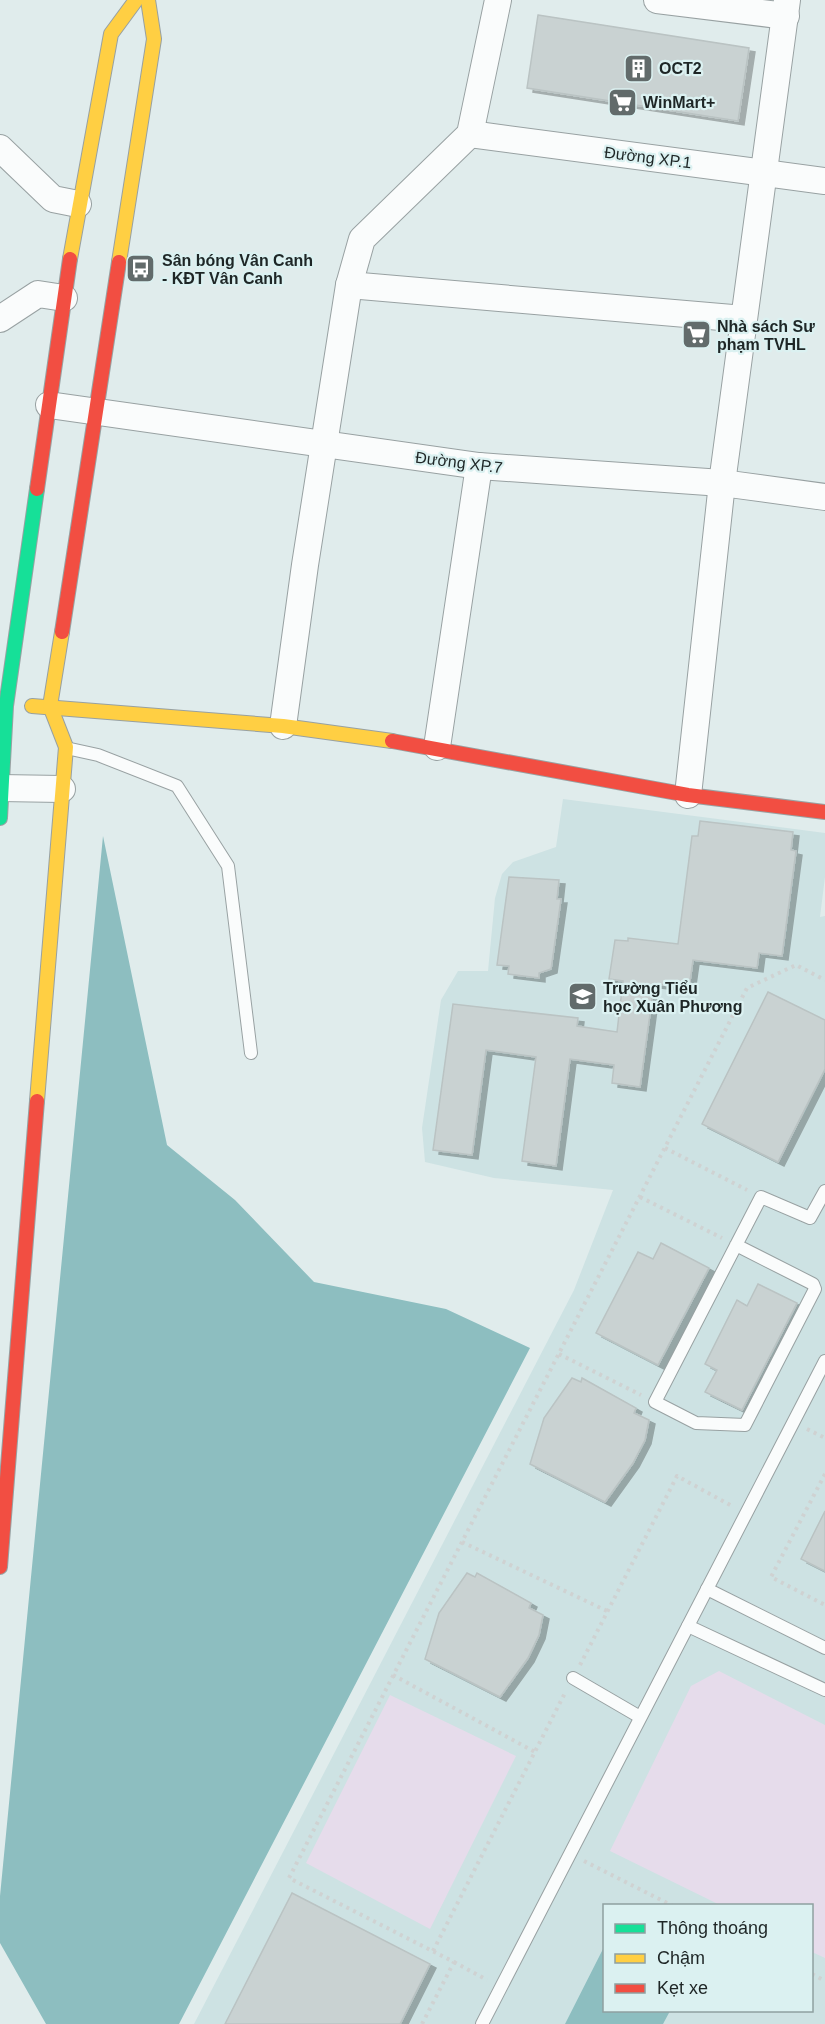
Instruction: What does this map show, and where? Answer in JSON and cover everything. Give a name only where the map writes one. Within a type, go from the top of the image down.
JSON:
[{"type":"street","points":[[0,818],[6,706],[78,204],[111,34],[136,0]]},
{"type":"street","points":[[0,1567],[66,747],[50,706],[154,39],[148,0]]},
{"type":"street","points":[[283,726],[350,285],[362,239],[470,134],[498,0]]},
{"type":"street","points":[[657,0],[787,8],[722,483],[688,795]]},
{"type":"street","name":"Đường XP.1","points":[[470,134],[825,181]]},
{"type":"street","points":[[0,148],[53,199],[78,204]]},
{"type":"street","points":[[350,285],[744,319]]},
{"type":"street","points":[[0,319],[38,294],[64,298]]},
{"type":"street","name":"Đường XP.7","points":[[49,405],[479,466],[722,483],[825,496]]},
{"type":"street","points":[[437,747],[479,466]]},
{"type":"street","points":[[6,706],[50,706],[283,726],[437,747],[688,795],[825,812]]},
{"type":"street","points":[[1,787],[62,789]]},
{"type":"lane","points":[[66,747],[98,755],[177,786],[228,866],[251,1053]]},
{"type":"lane","points":[[736,1245],[813,1284],[820,1294],[745,1425],[696,1423],[654,1402],[761,1197],[810,1218],[825,1191]]},
{"type":"lane","points":[[482,2024],[825,1361]]},
{"type":"lane","points":[[707,1589],[825,1648]]},
{"type":"lane","points":[[688,1626],[825,1690]]},
{"type":"lane","points":[[573,1678],[640,1717]]},
{"type":"path","points":[[501,1988],[289,1878],[747,988],[796,965],[825,980]]},
{"type":"path","points":[[664,1148],[761,1197]]},
{"type":"path","points":[[640,1197],[736,1245]]},
{"type":"path","points":[[559,1354],[654,1402]]},
{"type":"path","points":[[825,1474],[771,1577],[825,1605]]},
{"type":"path","points":[[462,1542],[607,1611]]},
{"type":"path","points":[[393,1675],[535,1752]]},
{"type":"path","points":[[570,1854],[671,1904]]},
{"type":"path","points":[[422,2024],[454,1962]]},
{"type":"shaded area","points":[[563,799],[825,833],[825,877],[820,917],[825,916],[825,2024],[194,2024],[574,1290],[613,1190],[494,1178],[425,1162],[422,1128],[441,1000],[458,971],[488,971],[495,898],[502,874],[513,862],[556,847]]},
{"type":"shaded area","points":[[719,1671],[825,1725],[825,1958],[813,1952],[813,1904],[718,1904],[610,1851],[691,1686]]},
{"type":"shaded area","points":[[390,1695],[516,1756],[430,1929],[306,1863]]},
{"type":"water","points":[[103,836],[167,1145],[235,1200],[314,1282],[446,1309],[530,1348],[179,2024],[46,2024],[0,1943],[0,1896]]},
{"type":"water","points":[[603,1949],[603,2012],[669,2012],[663,2024],[565,2024]]},
{"type":"building","name":"OCT2","points":[[538,15],[749,48],[738,121],[527,88]]},
{"type":"building","points":[[700,821],[793,832],[791,850],[796,851],[782,956],[759,953],[757,968],[693,960],[689,988],[654,984],[640,1087],[612,1083],[614,1065],[570,1059],[556,1166],[522,1161],[536,1057],[486,1050],[472,1155],[433,1150],[453,1004],[578,1018],[577,1026],[617,1032],[623,981],[609,979],[615,940],[628,941],[628,938],[678,944],[692,836],[698,836]]},
{"type":"building","points":[[509,877],[559,880],[557,899],[561,899],[551,969],[539,973],[539,978],[508,974],[509,966],[497,965]]},
{"type":"building","points":[[768,992],[825,1020],[825,1069],[778,1162],[702,1124]]},
{"type":"building","points":[[661,1243],[709,1268],[658,1365],[596,1333],[638,1252],[653,1259]]},
{"type":"building","points":[[758,1284],[797,1303],[742,1410],[705,1392],[717,1370],[705,1364],[737,1300],[747,1306]]},
{"type":"building","points":[[572,1378],[581,1382],[582,1378],[636,1408],[634,1413],[649,1420],[645,1440],[633,1463],[605,1502],[530,1464],[544,1418]]},
{"type":"building","points":[[825,1511],[825,1571],[801,1559]]},
{"type":"building","points":[[467,1573],[475,1577],[477,1573],[531,1603],[529,1608],[543,1615],[539,1635],[528,1658],[500,1697],[425,1659],[439,1613]]},
{"type":"building","points":[[292,1893],[430,1964],[400,2024],[225,2024]]},
{"type":"traffic: fast","points":[[0,818],[6,706],[37,489]]},
{"type":"traffic: slow","points":[[70,259],[111,34],[136,0]]},
{"type":"traffic: slow","points":[[119,262],[154,39],[148,0]]},
{"type":"traffic: slow","points":[[37,1101],[66,747],[50,706],[62,632]]},
{"type":"traffic: slow","points":[[32,706],[283,726],[392,741]]},
{"type":"traffic: jam","points":[[37,489],[70,259]]},
{"type":"traffic: jam","points":[[62,632],[119,262]]},
{"type":"traffic: jam","points":[[392,741],[688,795],[825,812]]},
{"type":"traffic: jam","points":[[0,1567],[37,1101]]},
{"type":"place","name":"OCT2","points":[[638,68]]},
{"type":"place","name":"WinMart+","points":[[622,102]]},
{"type":"place","name":"Sân bóng Vân Canh - KĐT Vân Canh","points":[[141,269]]},
{"type":"place","name":"Nhà sách Sư phạm TVHL","points":[[696,335]]},
{"type":"place","name":"Trường Tiểu học Xuân Phương","points":[[582,997]]}]
